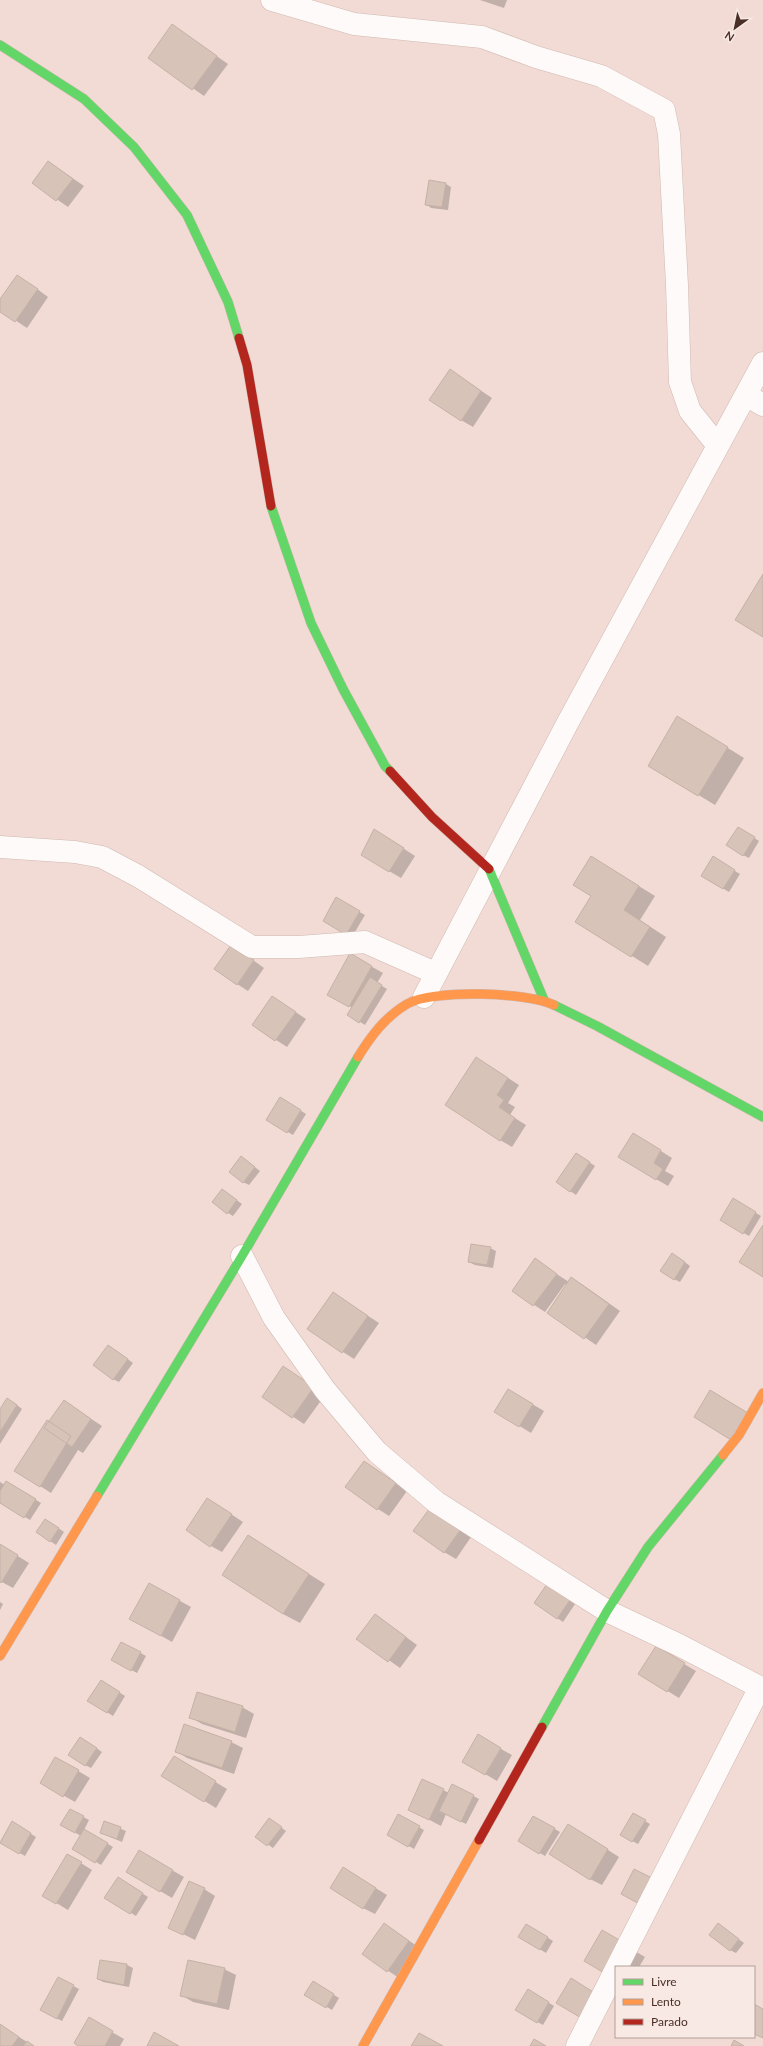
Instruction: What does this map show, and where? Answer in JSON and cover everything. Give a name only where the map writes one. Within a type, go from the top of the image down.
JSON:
[{"type":"street","points":[[272,0],[354,24],[482,37],[536,57],[601,76],[664,110],[669,134],[677,285],[680,382],[690,411],[718,446]]},
{"type":"street","points":[[0,45],[84,99],[134,147],[187,215],[228,302],[245,358],[269,499],[311,623],[343,689],[385,766],[432,817],[490,870],[544,1000]]},
{"type":"street","points":[[424,996],[567,724],[718,446],[754,400],[763,363]]},
{"type":"street","points":[[0,847],[75,852],[102,858],[138,876],[252,947],[299,947],[364,942],[435,973]]},
{"type":"street","points":[[0,1656],[242,1256],[366,1044],[381,1023],[407,1004],[424,996],[484,994],[544,1000],[598,1026],[763,1117]]},
{"type":"street","points":[[242,1256],[274,1318],[325,1390],[376,1452],[436,1502],[607,1611],[679,1645],[761,1688],[618,1966]]},
{"type":"street","points":[[363,2046],[607,1611],[648,1547],[739,1435],[763,1393]]},
{"type":"street","points":[[577,2046],[615,1972]]},
{"type":"building","points":[[172,24],[217,56],[192,90],[148,58]]},
{"type":"building","points":[[48,161],[73,179],[56,201],[32,183]]},
{"type":"building","points":[[429,180],[446,183],[442,207],[425,205]]},
{"type":"building","points":[[17,275],[38,289],[15,322],[0,312],[0,299]]},
{"type":"building","points":[[450,369],[481,391],[461,421],[429,400]]},
{"type":"building","points":[[763,574],[763,637],[735,620]]},
{"type":"building","points":[[677,716],[728,747],[698,796],[648,766]]},
{"type":"building","points":[[738,827],[755,837],[743,856],[726,845]]},
{"type":"building","points":[[374,829],[404,848],[389,872],[361,855]]},
{"type":"building","points":[[591,856],[639,886],[624,910],[650,927],[631,957],[575,922],[591,896],[573,885]]},
{"type":"building","points":[[713,856],[735,870],[723,889],[701,876]]},
{"type":"building","points":[[336,897],[360,911],[346,935],[323,921]]},
{"type":"building","points":[[231,945],[254,960],[237,985],[214,969]]},
{"type":"building","points":[[350,953],[372,966],[349,1007],[327,995]]},
{"type":"building","points":[[370,977],[382,985],[359,1023],[347,1015]]},
{"type":"building","points":[[272,996],[296,1012],[275,1041],[252,1025]]},
{"type":"building","points":[[476,1057],[508,1078],[497,1095],[504,1100],[499,1107],[515,1118],[500,1141],[445,1105]]},
{"type":"building","points":[[280,1097],[301,1110],[287,1133],[266,1120]]},
{"type":"building","points":[[633,1133],[661,1150],[654,1163],[663,1169],[656,1180],[618,1157]]},
{"type":"building","points":[[576,1153],[590,1162],[570,1192],[556,1182]]},
{"type":"building","points":[[241,1156],[255,1167],[243,1183],[229,1172]]},
{"type":"building","points":[[222,1189],[237,1200],[227,1214],[212,1202]]},
{"type":"building","points":[[733,1198],[756,1212],[743,1234],[720,1220]]},
{"type":"building","points":[[763,1225],[763,1277],[739,1262]]},
{"type":"building","points":[[471,1244],[491,1247],[487,1265],[468,1262]]},
{"type":"building","points":[[672,1253],[685,1262],[674,1280],[660,1271]]},
{"type":"building","points":[[535,1258],[557,1274],[533,1306],[512,1291]]},
{"type":"building","points":[[571,1277],[609,1304],[584,1339],[547,1313]]},
{"type":"building","points":[[333,1292],[368,1316],[342,1353],[307,1329]]},
{"type":"building","points":[[108,1345],[128,1359],[113,1380],[93,1365]]},
{"type":"building","points":[[283,1366],[314,1387],[292,1418],[262,1397]]},
{"type":"building","points":[[508,1389],[533,1404],[519,1427],[494,1412]]},
{"type":"building","points":[[710,1390],[748,1413],[731,1440],[694,1417]]},
{"type":"building","points":[[7,1398],[17,1405],[0,1432],[0,1409]]},
{"type":"building","points":[[64,1400],[91,1419],[72,1447],[44,1428]]},
{"type":"building","points":[[47,1420],[71,1436],[40,1487],[14,1471]]},
{"type":"building","points":[[364,1461],[396,1483],[377,1510],[345,1487]]},
{"type":"building","points":[[6,1481],[36,1499],[24,1518],[0,1503],[0,1491]]},
{"type":"building","points":[[207,1498],[232,1514],[210,1547],[186,1530]]},
{"type":"building","points":[[430,1508],[461,1529],[444,1553],[413,1531]]},
{"type":"building","points":[[45,1519],[59,1528],[50,1542],[36,1532]]},
{"type":"building","points":[[248,1535],[309,1574],[283,1614],[222,1575]]},
{"type":"building","points":[[0,1544],[18,1555],[1,1583],[0,1582]]},
{"type":"building","points":[[149,1583],[180,1600],[161,1636],[129,1619]]},
{"type":"building","points":[[547,1584],[570,1600],[557,1619],[534,1603]]},
{"type":"building","points":[[375,1614],[406,1637],[388,1662],[356,1639]]},
{"type":"building","points":[[121,1642],[141,1652],[131,1671],[111,1660]]},
{"type":"building","points":[[656,1646],[685,1663],[667,1692],[638,1674]]},
{"type":"building","points":[[101,1680],[120,1692],[107,1713],[87,1701]]},
{"type":"building","points":[[197,1692],[243,1706],[235,1732],[189,1718]]},
{"type":"building","points":[[184,1724],[232,1741],[222,1768],[175,1752]]},
{"type":"building","points":[[478,1734],[501,1748],[485,1775],[462,1762]]},
{"type":"building","points":[[80,1737],[97,1748],[85,1766],[68,1755]]},
{"type":"building","points":[[174,1756],[216,1781],[204,1802],[161,1776]]},
{"type":"building","points":[[55,1757],[79,1770],[63,1797],[40,1783]]},
{"type":"building","points":[[422,1779],[444,1789],[429,1820],[408,1810]]},
{"type":"building","points":[[452,1784],[474,1795],[461,1822],[439,1811]]},
{"type":"building","points":[[70,1809],[84,1816],[75,1833],[60,1825]]},
{"type":"building","points":[[633,1813],[646,1820],[632,1842],[620,1835]]},
{"type":"building","points":[[398,1814],[420,1826],[408,1847],[387,1835]]},
{"type":"building","points":[[533,1816],[555,1828],[539,1854],[518,1841]]},
{"type":"building","points":[[269,1818],[282,1827],[267,1846],[255,1837]]},
{"type":"building","points":[[12,1821],[31,1833],[19,1854],[0,1843]]},
{"type":"building","points":[[104,1821],[121,1827],[117,1839],[100,1833]]},
{"type":"building","points":[[568,1824],[608,1849],[590,1880],[549,1854]]},
{"type":"building","points":[[84,1829],[108,1843],[95,1863],[72,1849]]},
{"type":"building","points":[[139,1850],[173,1870],[160,1892],[126,1872]]},
{"type":"building","points":[[67,1854],[82,1862],[56,1904],[42,1896]]},
{"type":"building","points":[[343,1867],[376,1888],[363,1909],[330,1888]]},
{"type":"building","points":[[634,1869],[658,1881],[645,1907],[621,1894]]},
{"type":"building","points":[[118,1877],[143,1893],[130,1914],[104,1898]]},
{"type":"building","points":[[189,1881],[205,1888],[183,1935],[168,1928]]},
{"type":"building","points":[[384,1923],[409,1941],[387,1972],[362,1954]]},
{"type":"building","points":[[718,1923],[739,1939],[730,1951],[709,1935]]},
{"type":"building","points":[[526,1924],[548,1937],[540,1950],[518,1937]]},
{"type":"building","points":[[602,1930],[635,1949],[625,1966],[615,1966],[615,1979],[584,1961]]},
{"type":"building","points":[[100,1960],[127,1964],[124,1985],[97,1979]]},
{"type":"building","points":[[188,1960],[225,1968],[217,2004],[180,1996]]},
{"type":"building","points":[[58,1977],[74,1985],[57,2019],[40,2010]]},
{"type":"building","points":[[571,1978],[598,1995],[583,2019],[556,2003]]},
{"type":"building","points":[[313,1981],[334,1994],[326,2008],[304,1995]]},
{"type":"building","points":[[528,1989],[549,2002],[537,2023],[515,2010]]},
{"type":"building","points":[[755,2005],[763,2009],[763,2038],[755,2034]]},
{"type":"building","points":[[89,2017],[113,2031],[105,2046],[78,2046],[74,2043]]},
{"type":"building","points":[[0,2024],[19,2037],[12,2046],[0,2046]]},
{"type":"building","points":[[154,2032],[179,2046],[147,2046]]},
{"type":"building","points":[[419,2033],[443,2046],[411,2046]]},
{"type":"building","points":[[534,2039],[546,2046],[530,2046]]},
{"type":"building","points":[[734,2040],[744,2046],[731,2046]]},
{"type":"building","points":[[27,2041],[34,2046],[23,2046]]},
{"type":"traffic: fast","points":[[0,45],[84,99],[134,147],[187,215],[228,302],[239,338]]},
{"type":"traffic: fast","points":[[271,506],[311,623],[343,689],[385,766],[390,771]]},
{"type":"traffic: fast","points":[[489,869],[544,1000]]},
{"type":"traffic: fast","points":[[554,1005],[597,1026],[763,1117]]},
{"type":"traffic: fast","points":[[97,1496],[242,1256],[358,1057]]},
{"type":"traffic: fast","points":[[542,1727],[607,1611],[648,1547],[723,1455]]},
{"type":"traffic: slow","points":[[358,1057],[373,1034],[385,1021],[399,1009],[420,999],[458,994],[480,994],[523,997],[554,1005]]},
{"type":"traffic: slow","points":[[723,1455],[739,1435],[763,1393]]},
{"type":"traffic: slow","points":[[0,1656],[97,1496]]},
{"type":"traffic: slow","points":[[363,2046],[479,1840]]},
{"type":"traffic: jam","points":[[239,338],[247,365],[271,506]]},
{"type":"traffic: jam","points":[[390,771],[432,817],[489,869]]},
{"type":"traffic: jam","points":[[479,1840],[542,1727]]}]
